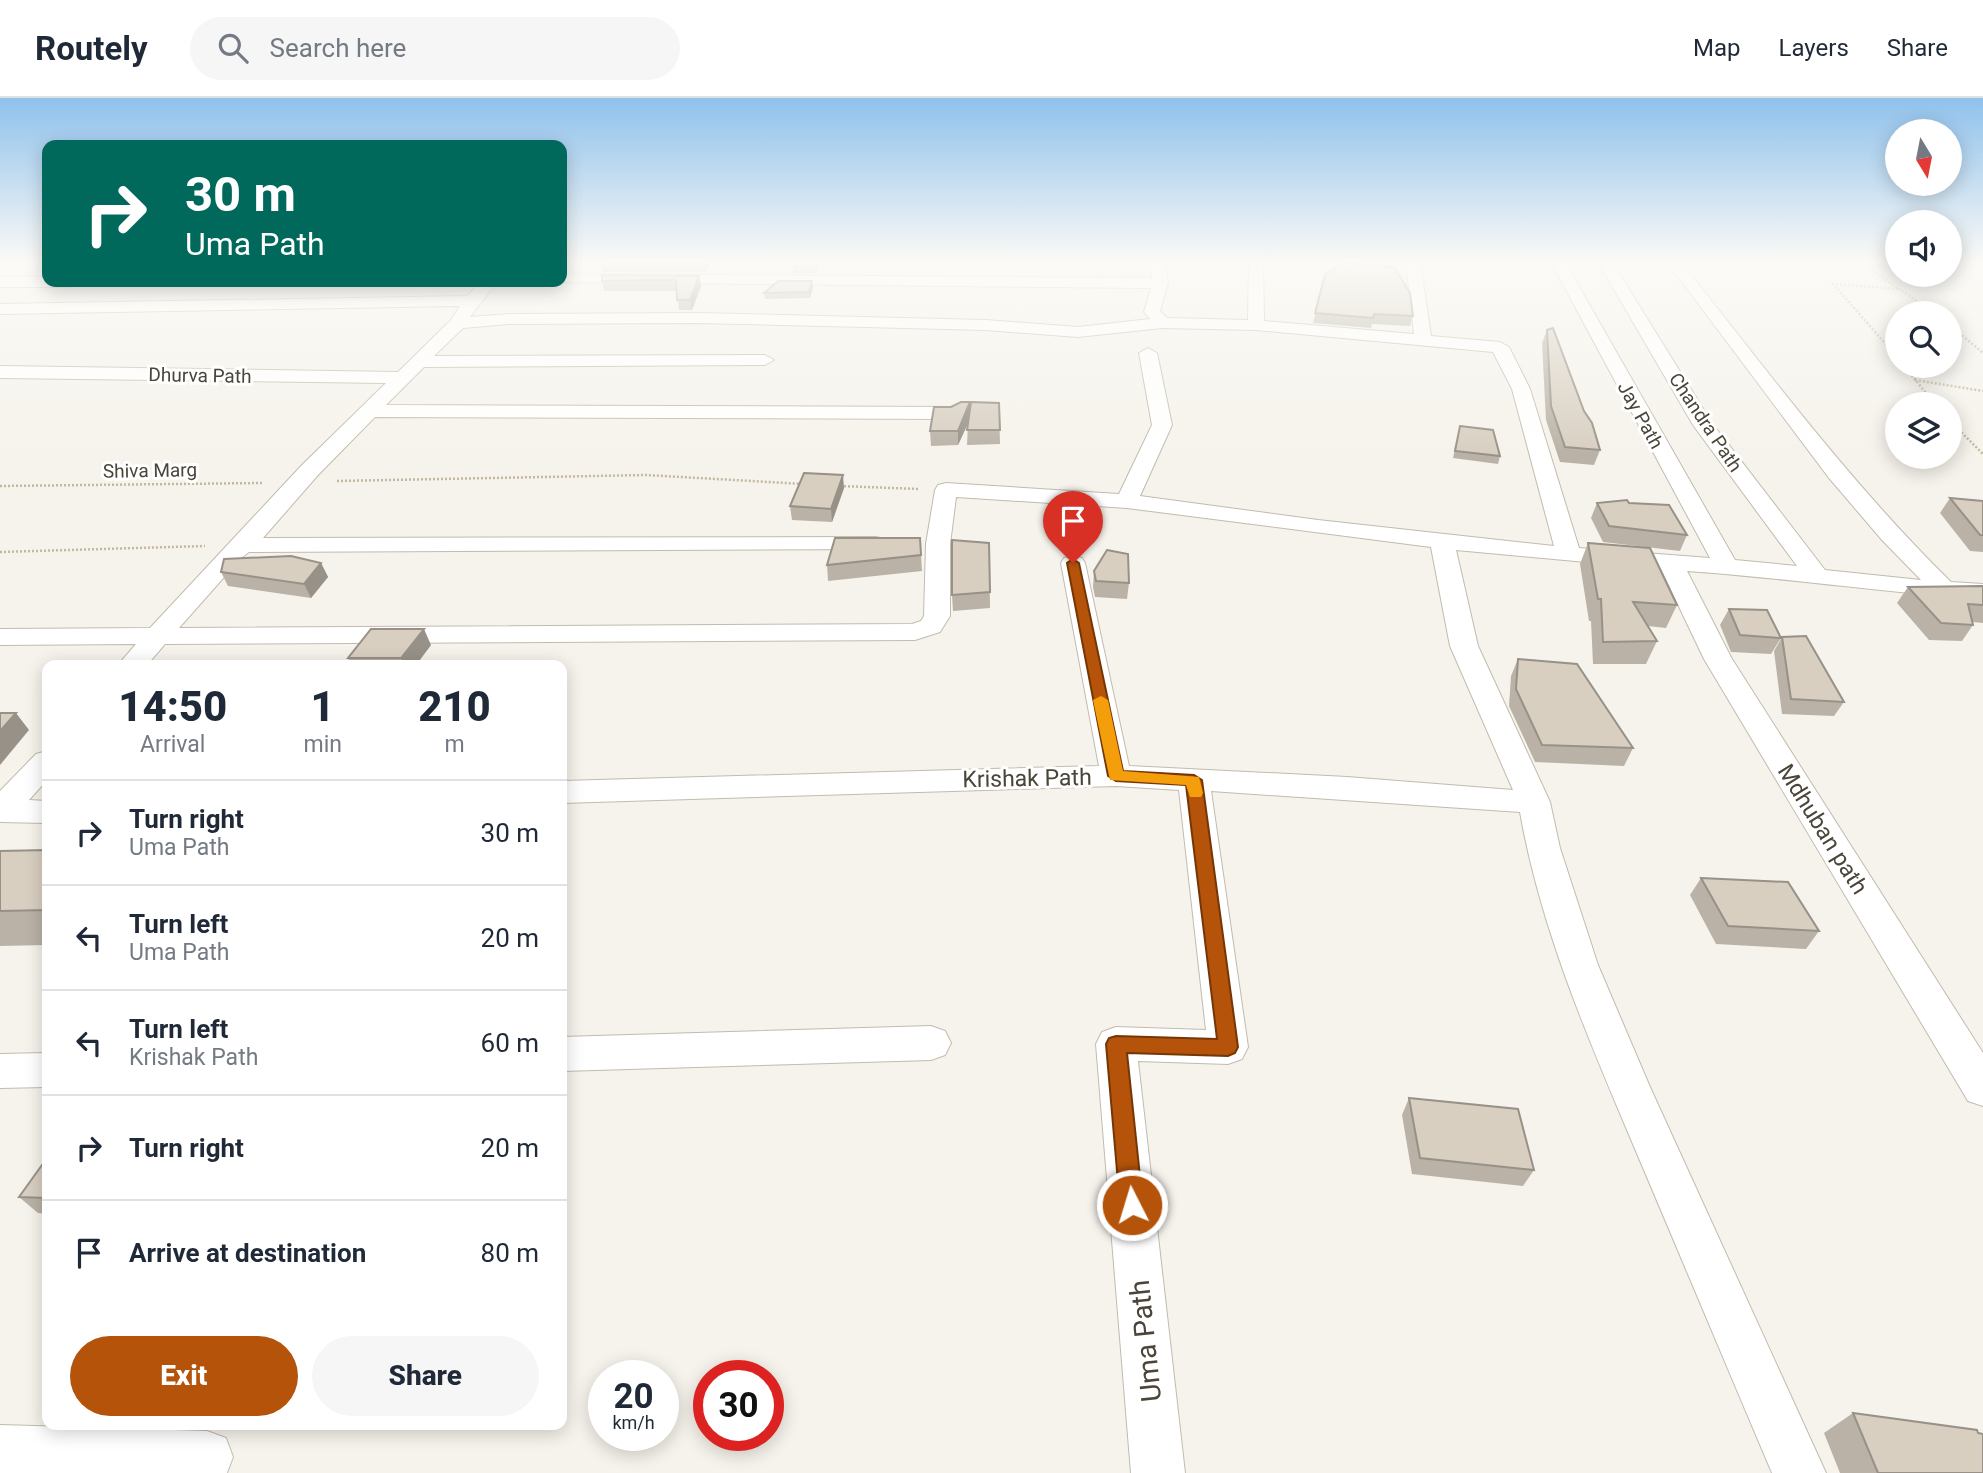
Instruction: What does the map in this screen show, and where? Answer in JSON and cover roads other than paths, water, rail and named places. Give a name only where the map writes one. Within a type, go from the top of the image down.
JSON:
[{"type":"street","points":[[136,660],[232,553],[244,545],[400,379],[455,326]]},
{"type":"street","points":[[1001,326],[1078,332],[1132,326]]},
{"type":"street","points":[[1073,326],[1078,332]]},
{"type":"street","points":[[1271,326],[1494,345],[1504,352],[1521,389],[1569,555]]},
{"type":"street","points":[[1422,326],[1423,338]]},
{"type":"street","name":"Jay Path","points":[[1593,326],[1727,567]]},
{"type":"street","name":"Chandra Path","points":[[1644,326],[1703,425],[1817,576]]},
{"type":"street","points":[[1724,326],[1837,473],[1890,535],[1943,588]]},
{"type":"street","points":[[1127,501],[1162,425],[1148,353]]},
{"type":"street","points":[[418,362],[765,360]]},
{"type":"street","name":"Dhurva Path","points":[[0,372],[400,379]]},
{"type":"street","points":[[372,411],[951,413]]},
{"type":"street","points":[[0,637],[915,632],[931,626],[937,616],[938,544],[946,490],[1127,501],[1569,555],[1727,567],[1875,584],[1983,592]]},
{"type":"street","points":[[1442,541],[1464,646],[1534,802],[1544,848],[1579,965],[1629,1087],[1799,1473]]},
{"type":"street","points":[[244,545],[938,544]]},
{"type":"street","points":[[1073,563],[1116,776]]},
{"type":"street","name":"Mdhuban path","points":[[1671,564],[1718,659],[1983,1088]]},
{"type":"street","points":[[0,810],[42,766]]},
{"type":"street","name":"Krishak Path","points":[[567,792],[1116,776],[1534,802]]},
{"type":"street","name":"Uma Path","points":[[1158,1473],[1116,1044],[1228,1047],[1194,780]]},
{"type":"street","points":[[0,810],[42,811]]},
{"type":"street","points":[[567,1054],[931,1043]]},
{"type":"street","points":[[0,1071],[42,1070]]},
{"type":"street","points":[[0,1451],[207,1457]]}]
